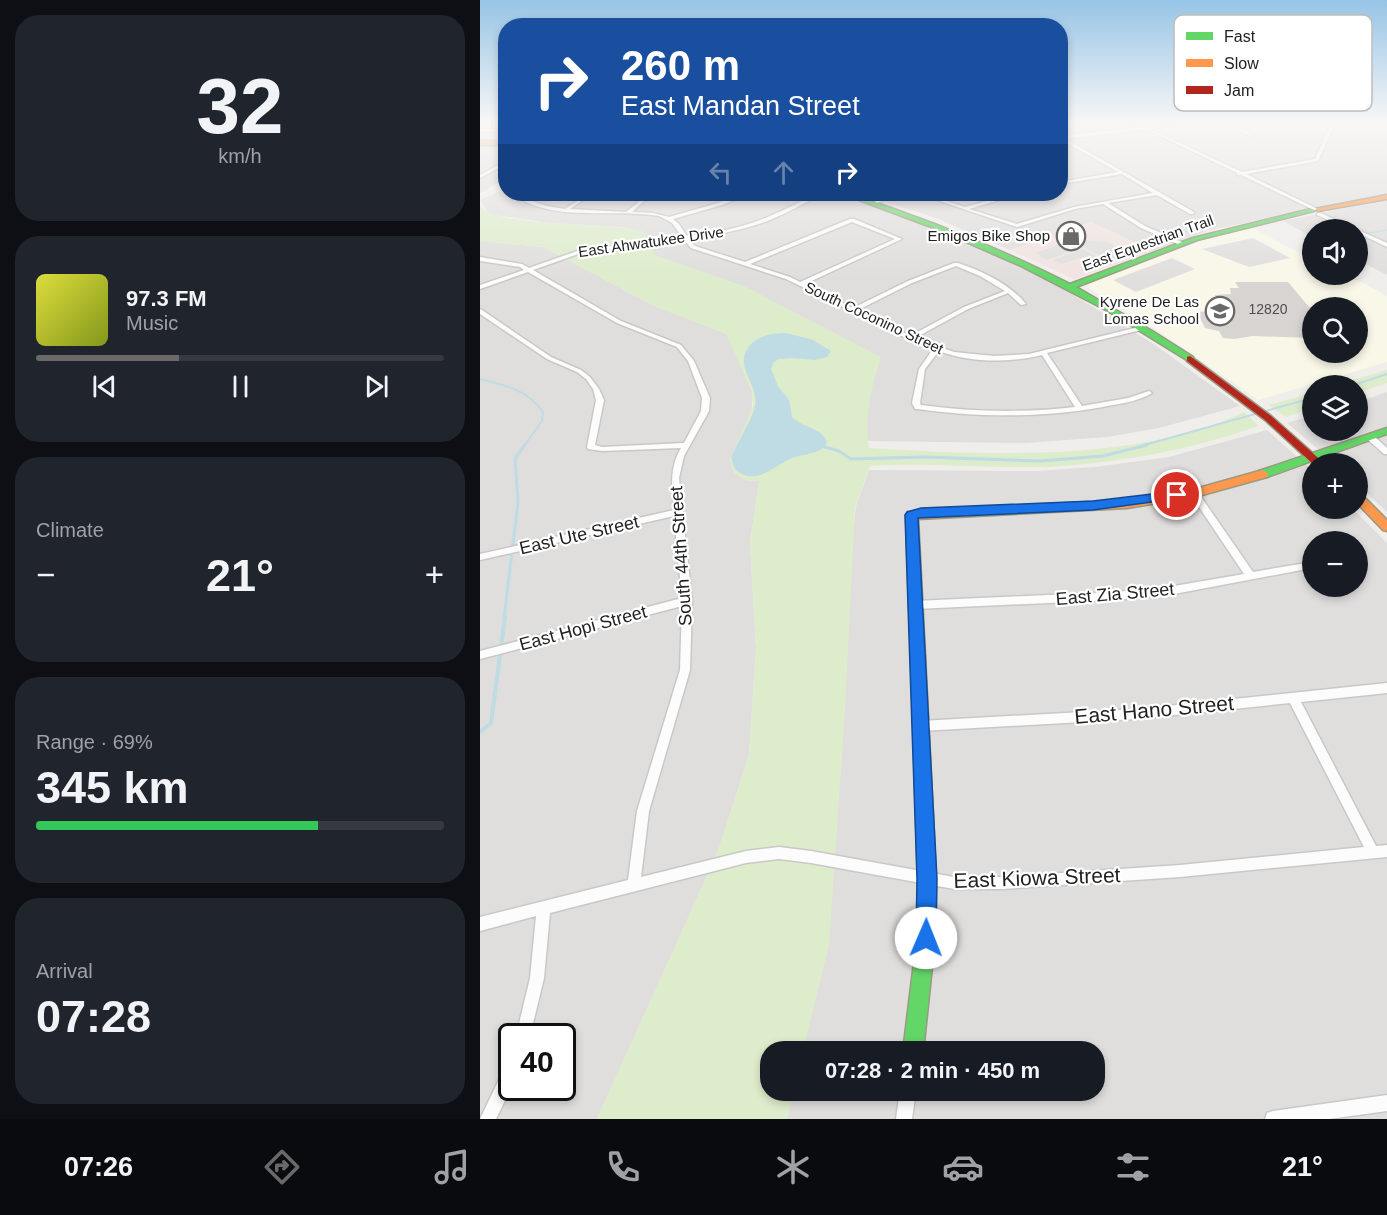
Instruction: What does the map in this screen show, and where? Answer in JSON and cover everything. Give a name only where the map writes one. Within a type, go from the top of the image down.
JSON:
[{"type":"street","points":[[1068,182],[1114,174]]},
{"type":"street","points":[[1124,174],[1192,213]]},
{"type":"street","points":[[1239,174],[1335,219]]},
{"type":"street","points":[[943,201],[1017,226],[1074,208],[1158,193]]},
{"type":"street","name":"East Equestrian Trail","points":[[1072,286],[1210,234],[1387,197]]},
{"type":"street","points":[[530,201],[566,210],[656,214],[670,218],[678,226],[683,237]]},
{"type":"street","points":[[566,210],[580,201]]},
{"type":"street","points":[[627,213],[642,201]]},
{"type":"street","points":[[670,218],[727,201]]},
{"type":"street","name":"East Ahwatukee Drive","points":[[480,287],[580,252],[728,231],[758,222],[804,201]]},
{"type":"street","points":[[872,201],[974,238],[1072,286],[1143,328],[1250,405],[1309,453]]},
{"type":"street","points":[[965,208],[990,201]]},
{"type":"street","points":[[1104,203],[1143,227],[1182,244]]},
{"type":"street","points":[[745,264],[852,220],[898,238],[800,284]]},
{"type":"street","points":[[1368,236],[1387,245]]},
{"type":"street","name":"South Coconino Street","points":[[683,237],[693,247],[800,284],[936,350],[973,358],[1015,357],[1044,353],[1143,328]]},
{"type":"street","name":"South 44th Street","points":[[480,259],[513,263],[529,269],[620,321],[679,346],[686,353],[706,398],[705,411],[677,466],[675,478],[687,601],[685,670],[643,811],[634,885]]},
{"type":"street","points":[[853,310],[910,282],[956,264],[1009,291],[1019,297],[1023,304]]},
{"type":"street","points":[[910,338],[966,308],[1009,291]]},
{"type":"street","points":[[480,311],[549,358],[579,371],[588,378],[600,400],[591,447],[602,449],[687,445]]},
{"type":"street","points":[[936,350],[922,369],[916,403],[918,407],[996,412],[1080,408],[1138,399],[1149,393]]},
{"type":"street","points":[[1044,353],[1080,408]]},
{"type":"street","points":[[1333,453],[1387,431]]},
{"type":"street","points":[[1370,437],[1387,452]]},
{"type":"street","points":[[914,1041],[926,938],[927,879],[912,515],[1093,506],[1194,493],[1302,464]]},
{"type":"street","points":[[1194,493],[1251,576]]},
{"type":"street","points":[[1368,508],[1387,527]]},
{"type":"street","name":"East Ute Street","points":[[480,557],[678,512]]},
{"type":"street","name":"East Zia Street","points":[[915,605],[1115,596],[1174,590],[1302,567]]},
{"type":"street","name":"East Hopi Street","points":[[480,655],[687,601]]},
{"type":"street","name":"East Hano Street","points":[[921,726],[1137,714],[1387,688]]},
{"type":"street","points":[[1293,697],[1373,852]]},
{"type":"street","name":"East Kiowa Street","points":[[480,924],[746,857],[779,854],[811,857],[927,879],[1003,883],[1180,871],[1387,851]]},
{"type":"street","points":[[526,1023],[537,978],[544,908]]},
{"type":"street","points":[[488,1119],[498,1098]]},
{"type":"street","points":[[904,1119],[906,1101]]},
{"type":"street","points":[[1273,1119],[1387,1103]]},
{"type":"shaded area","points":[[480,174],[498,174],[498,183],[480,193]]},
{"type":"shaded area","points":[[1068,174],[1387,174],[1387,195],[1210,230],[1153,251],[1091,222],[1010,250],[936,218],[882,201],[1068,201]]},
{"type":"shaded area","points":[[498,192],[498,201],[858,201],[869,204],[967,241],[1052,282],[1155,345],[1240,406],[1159,428],[1107,437],[1026,443],[867,441],[865,416],[875,367],[880,357],[743,286],[654,256],[643,232],[621,227],[549,223],[489,214],[480,200]]},
{"type":"shaded area","points":[[1387,200],[1387,275],[1368,265],[1368,219],[1302,219],[1302,231],[1283,221]]},
{"type":"shaded area","points":[[1091,222],[1153,251],[1074,279],[1010,250]]},
{"type":"shaded area","name":"Kyrene De Las Lomas School","points":[[1253,228],[1302,255],[1302,285],[1367,285],[1387,296],[1387,362],[1343,375],[1302,375],[1302,387],[1258,400],[1151,326],[1088,288],[1089,284],[1205,239]]},
{"type":"shaded area","points":[[1253,238],[1290,258],[1249,267],[1202,249]]},
{"type":"shaded area","points":[[1075,239],[1108,242],[1132,254],[1112,261],[1083,247],[1047,260],[1035,253]]},
{"type":"shaded area","points":[[480,241],[544,247],[652,305],[727,334],[752,391],[752,410],[730,459],[734,473],[759,481],[750,543],[756,648],[749,755],[720,845],[597,1119],[480,1119]]},
{"type":"shaded area","points":[[1083,249],[1108,262],[1100,265],[1083,257],[1062,264],[1053,260]]},
{"type":"shaded area","points":[[1172,258],[1195,269],[1136,292],[1113,280]]},
{"type":"shaded area","points":[[1387,392],[1387,512],[1368,494],[1368,453],[1322,453],[1308,441],[1368,441],[1368,399]]},
{"type":"shaded area","points":[[1302,418],[1302,436],[1287,423]]},
{"type":"shaded area","points":[[1267,430],[1302,461],[1302,519],[1363,519],[1387,543],[1387,1119],[786,1119],[790,1101],[1105,1101],[1105,1041],[803,1041],[856,506],[869,470],[1037,471],[1095,467],[1169,457]]},
{"type":"green space","points":[[480,206],[491,213],[509,218],[627,228],[643,232],[655,255],[743,286],[881,357],[869,402],[867,425],[869,448],[961,452],[1060,452],[1109,448],[1157,440],[1202,428],[1244,412],[1258,426],[1207,442],[1154,454],[1074,465],[1048,467],[870,466],[855,507],[845,710],[829,945],[805,1041],[760,1041],[760,1101],[792,1101],[787,1119],[597,1119],[720,845],[749,755],[756,648],[750,543],[759,481],[747,481],[734,473],[730,459],[753,406],[752,391],[726,334],[652,305],[544,247],[480,241]]},
{"type":"green space","points":[[1387,370],[1387,383],[1368,390],[1368,376]]},
{"type":"green space","points":[[1302,396],[1302,411],[1286,417],[1269,405]]},
{"type":"water","points":[[786,333],[813,340],[831,351],[827,357],[815,360],[779,359],[774,362],[771,369],[778,386],[789,400],[792,417],[821,433],[827,442],[816,452],[790,459],[763,474],[750,476],[742,474],[735,469],[731,458],[755,406],[754,390],[745,367],[746,352],[759,338]]},
{"type":"building","points":[[1235,282],[1288,282],[1302,299],[1302,338],[1253,336],[1223,338],[1219,331],[1205,328],[1197,312],[1223,310],[1215,295],[1231,294],[1230,288],[1239,288]]},
{"type":"waterway","points":[[1368,233],[1387,230]]},
{"type":"waterway","points":[[1368,380],[1387,374]]},
{"type":"waterway","points":[[480,379],[523,393],[543,412],[542,421],[524,446]]},
{"type":"waterway","points":[[1141,446],[1302,401]]},
{"type":"waterway","points":[[504,619],[518,502],[515,458],[525,445]]},
{"type":"waterway","points":[[825,447],[839,451],[851,459],[925,457],[1040,461],[1103,456],[1147,445]]},
{"type":"waterway","points":[[480,732],[491,723],[505,617]]},
{"type":"traffic: fast","points":[[866,201],[937,226],[1024,264],[1108,308],[1190,359]]},
{"type":"traffic: fast","points":[[1072,286],[1195,239],[1311,211]]},
{"type":"traffic: fast","points":[[1263,474],[1387,431]]},
{"type":"traffic: fast","points":[[914,1041],[926,938],[927,879],[918,656]]},
{"type":"traffic: slow","points":[[1318,209],[1387,197]]},
{"type":"traffic: slow","points":[[918,656],[912,515],[1127,504],[1195,493],[1263,474]]},
{"type":"traffic: slow","points":[[1368,508],[1387,527]]},
{"type":"traffic: jam","points":[[1190,359],[1268,418],[1308,453]]},
{"type":"place","name":"Emigos Bike Shop","points":[[1071,236]]},
{"type":"place","name":"Kyrene De Las Lomas School","points":[[1220,311]]},
{"type":"route","points":[[926,938],[927,879],[910,522],[912,515],[1093,506],[1177,495]]}]
